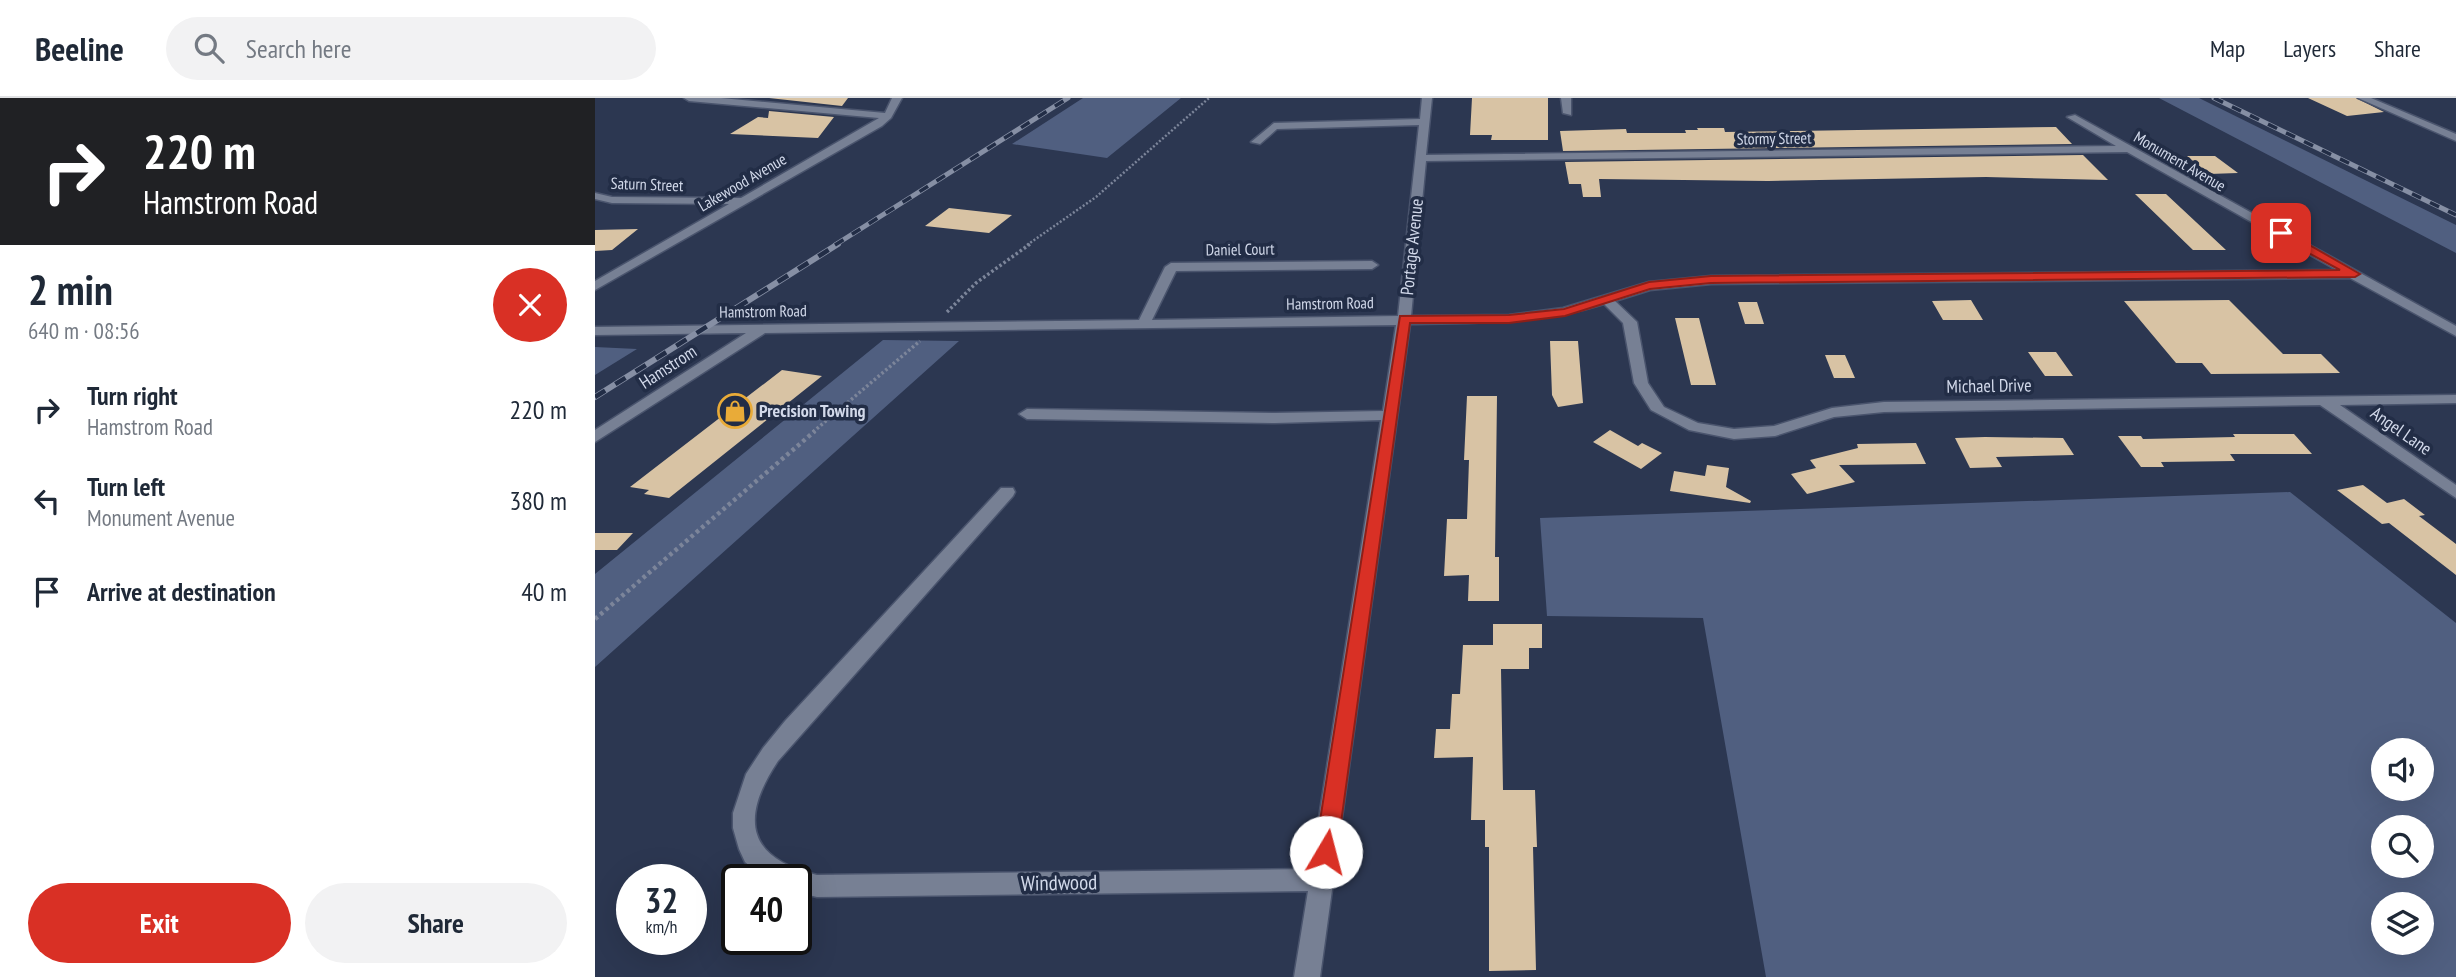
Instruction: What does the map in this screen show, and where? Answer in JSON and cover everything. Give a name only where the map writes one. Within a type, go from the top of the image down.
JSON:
[{"type":"street","points":[[689,98],[888,116],[897,98]]},
{"type":"street","name":"Portage Avenue","points":[[1307,977],[1404,319],[1427,98]]},
{"type":"street","points":[[1566,98],[1568,113]]},
{"type":"street","points":[[2363,98],[2456,138]]},
{"type":"street","name":"Lakewood Avenue","points":[[595,286],[888,116]]},
{"type":"street","name":"Monument Avenue","points":[[2072,117],[2243,215],[2301,243],[2456,331]]},
{"type":"street","points":[[1256,142],[1273,126],[1424,122]]},
{"type":"street","points":[[2426,125],[2456,125]]},
{"type":"street","name":"Stormy Street","points":[[1421,158],[2128,149]]},
{"type":"street","name":"Saturn Street","points":[[595,196],[612,200],[739,201]]},
{"type":"street","name":"Daniel Court","points":[[1144,323],[1171,267],[1371,265]]},
{"type":"street","name":"Hamstrom Road","points":[[595,331],[1509,319],[1565,312],[1649,286],[1711,280],[2355,274]]},
{"type":"street","name":"Michael Drive","points":[[1606,299],[1630,322],[1641,383],[1659,410],[1694,427],[1734,434],[1775,431],[1832,413],[1884,407],[2456,400]]},
{"type":"street","name":"Hamstrom","points":[[595,437],[762,329]]},
{"type":"street","name":"Angel Lane","points":[[2325,401],[2456,493]]},
{"type":"street","points":[[1027,414],[1262,418],[1390,415]]},
{"type":"street","name":"Windwood","points":[[762,864],[751,853],[742,821],[754,780],[786,735],[1007,492]]},
{"type":"street","name":"Windwood","points":[[812,885],[1322,880]]},
{"type":"path","points":[[595,619],[936,326],[969,289],[1081,209],[1209,98]]},
{"type":"shaded area","points":[[1083,98],[1181,98],[1107,158],[1012,144]]},
{"type":"shaded area","points":[[2159,98],[2199,98],[2456,225],[2456,253]]},
{"type":"shaded area","points":[[883,340],[959,341],[595,667],[595,574]]},
{"type":"shaded area","points":[[595,347],[637,349],[595,375]]},
{"type":"shaded area","points":[[2290,492],[2456,623],[2456,977],[1766,977],[1703,618],[1547,616],[1540,518]]},
{"type":"building","points":[[769,98],[848,98],[842,106]]},
{"type":"building","points":[[1472,98],[1548,98],[1548,140],[1491,140],[1492,135],[1470,135]]},
{"type":"building","points":[[2308,98],[2356,98],[2384,112],[2347,116]]},
{"type":"building","points":[[769,111],[834,117],[818,138],[730,134],[758,117],[768,118]]},
{"type":"building","points":[[2056,127],[2072,144],[1563,151],[1560,131],[1626,129],[1627,133],[1686,133],[1685,130],[1698,130],[1697,128],[1724,128],[1725,132]]},
{"type":"building","points":[[2083,155],[2108,180],[1986,177],[1768,181],[1599,179],[1601,197],[1583,197],[1581,184],[1569,184],[1565,162]]},
{"type":"building","points":[[2187,156],[2215,156],[2238,173],[2209,174]]},
{"type":"building","points":[[2135,194],[2166,194],[2226,250],[2193,250]]},
{"type":"building","points":[[949,208],[1012,215],[989,233],[925,226]]},
{"type":"building","points":[[638,229],[612,250],[595,251],[595,230]]},
{"type":"building","points":[[1971,300],[1983,320],[1943,320],[1932,301]]},
{"type":"building","points":[[2229,300],[2283,354],[2321,354],[2340,373],[2211,374],[2202,363],[2176,363],[2124,301]]},
{"type":"building","points":[[1738,302],[1757,302],[1764,324],[1745,324]]},
{"type":"building","points":[[1675,318],[1699,318],[1716,385],[1691,385]]},
{"type":"building","points":[[1550,341],[1578,341],[1583,403],[1558,407],[1552,395]]},
{"type":"building","points":[[2028,352],[2056,352],[2073,376],[2045,376]]},
{"type":"building","points":[[1825,355],[1845,355],[1855,378],[1834,378]]},
{"type":"building","points":[[782,370],[822,376],[669,498],[644,494],[649,490],[630,487]]},
{"type":"building","points":[[1467,396],[1497,396],[1495,557],[1499,557],[1499,601],[1468,601],[1469,575],[1444,576],[1447,519],[1467,519],[1469,460],[1464,460]]},
{"type":"building","points":[[1610,430],[1638,446],[1642,443],[1662,453],[1641,469],[1593,442]]},
{"type":"building","points":[[2233,434],[2294,434],[2312,454],[2230,454],[2235,461],[2161,462],[2164,467],[2141,467],[2118,436],[2141,436],[2143,439],[2235,437]]},
{"type":"building","points":[[1955,438],[2063,438],[2074,455],[1996,457],[2002,467],[1970,468]]},
{"type":"building","points":[[1916,443],[1926,464],[1839,465],[1855,482],[1807,494],[1791,474],[1816,468],[1810,460],[1858,448],[1857,444]]},
{"type":"building","points":[[1707,465],[1729,468],[1726,487],[1751,501],[1750,503],[1670,491],[1674,471],[1705,476]]},
{"type":"building","points":[[2363,485],[2387,503],[2404,499],[2425,515],[2419,516],[2456,544],[2456,575],[2389,523],[2382,524],[2337,490]]},
{"type":"building","points":[[595,533],[633,533],[617,550],[595,550]]},
{"type":"building","points":[[1493,624],[1542,624],[1542,648],[1529,648],[1529,669],[1501,669],[1503,790],[1535,790],[1537,847],[1533,847],[1536,970],[1489,971],[1489,847],[1485,847],[1485,820],[1471,820],[1473,757],[1434,758],[1436,729],[1450,729],[1452,694],[1460,694],[1463,645],[1493,645]]},
{"type":"railway","points":[[835,245],[1068,98]]},
{"type":"railway","points":[[2214,98],[2456,215]]},
{"type":"railway","points":[[595,397],[838,244]]},
{"type":"place","name":"Precision Towing","points":[[735,411]]},
{"type":"route","points":[[1326,852],[1404,319],[1509,319],[1565,312],[1649,286],[1711,280],[2355,274],[2281,233]]}]
